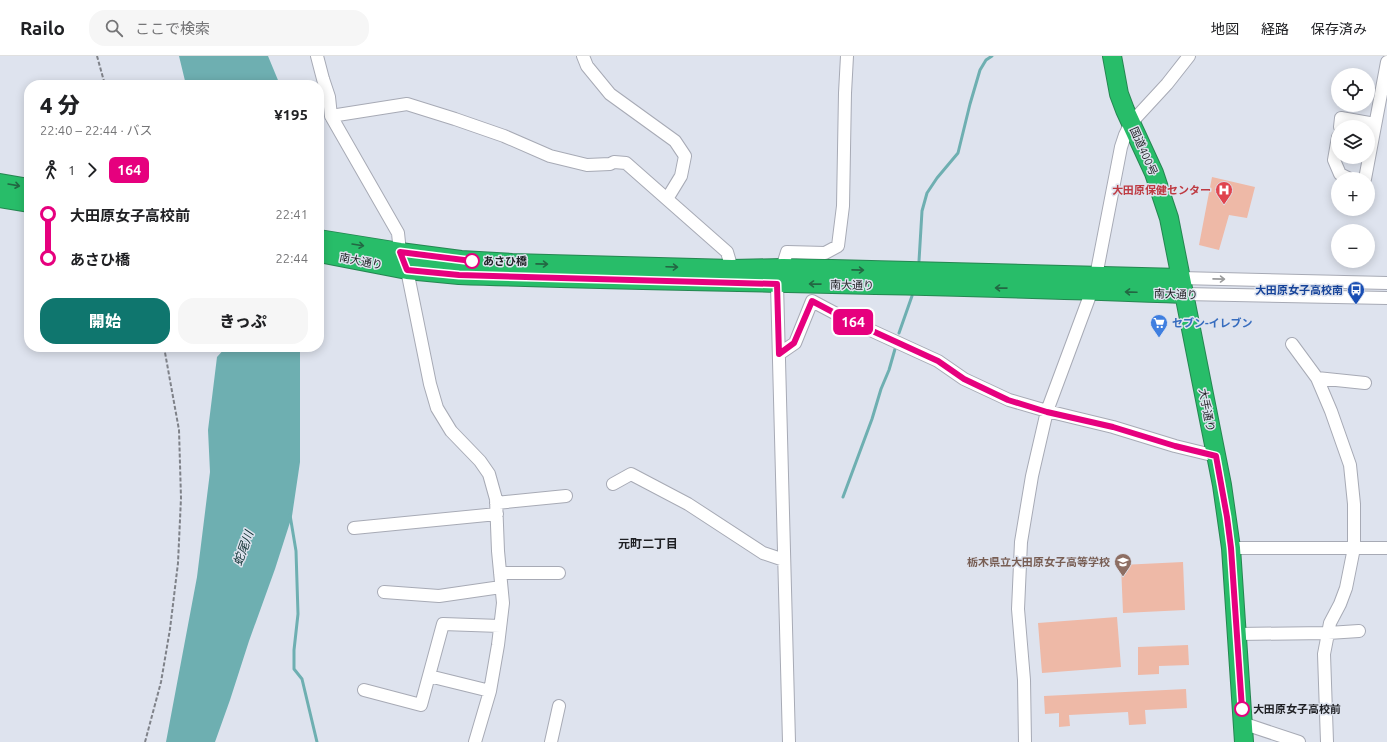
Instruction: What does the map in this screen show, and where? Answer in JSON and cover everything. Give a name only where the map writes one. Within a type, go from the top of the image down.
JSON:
[{"type":"highway","name":"国道400号","points":[[1112,56],[1119,94],[1154,173],[1162,195],[1169,218],[1182,286]]},
{"type":"highway","points":[[0,182],[24,187]]},
{"type":"highway","points":[[0,198],[24,202]]},
{"type":"highway","name":"南大通り","points":[[324,240],[461,260],[512,263],[732,269],[780,276]]},
{"type":"highway","name":"南大通り","points":[[324,255],[407,270],[459,275],[780,276],[1182,286]]},
{"type":"highway","name":"大手通り","points":[[1182,286],[1227,517],[1231,548],[1244,742]]},
{"type":"street","points":[[317,56],[323,80]]},
{"type":"street","points":[[583,56],[587,66],[610,94],[675,141],[685,156],[681,176],[667,199]]},
{"type":"street","points":[[789,742],[779,354],[780,276],[787,252],[825,253],[838,246],[843,206],[847,56]]},
{"type":"street","points":[[1025,742],[1024,680],[1018,609],[1021,542],[1032,476],[1047,412],[1094,283],[1121,147],[1125,135],[1131,123],[1167,84],[1189,56]]},
{"type":"street","points":[[1375,124],[1387,62]]},
{"type":"street","points":[[324,83],[329,97],[331,116],[398,233],[400,252],[407,270],[430,384],[437,408],[451,431],[480,461],[489,474],[497,509],[503,604],[490,691],[475,742]]},
{"type":"street","points":[[331,116],[407,104],[504,136],[550,156],[587,165],[610,164],[614,162],[626,163],[727,252],[732,269]]},
{"type":"street","points":[[1341,120],[1341,118],[1352,120]]},
{"type":"street","name":"南大通り","points":[[1182,286],[1387,283]]},
{"type":"street","name":"南大通り","points":[[1182,286],[1387,298]]},
{"type":"street","points":[[779,354],[794,343],[812,301],[844,318],[938,361],[964,379],[1008,400],[1047,412],[1113,427],[1175,446],[1216,456]]},
{"type":"street","points":[[1292,344],[1317,378],[1331,410],[1350,465],[1354,504],[1354,548],[1346,588],[1330,623],[1324,654],[1327,742]]},
{"type":"street","points":[[1317,378],[1365,383]]},
{"type":"street","points":[[613,484],[632,474],[688,504],[763,553],[784,560]]},
{"type":"street","points":[[354,528],[497,509],[566,496]]},
{"type":"street","points":[[1231,548],[1387,548]]},
{"type":"street","points":[[500,573],[559,573]]},
{"type":"street","points":[[384,592],[439,596],[501,587]]},
{"type":"street","points":[[364,690],[421,705],[443,624],[500,626]]},
{"type":"street","points":[[1237,634],[1328,633],[1359,631]]},
{"type":"street","points":[[429,676],[490,691]]},
{"type":"street","points":[[551,742],[559,706]]},
{"type":"street","points":[[1242,723],[1299,742]]},
{"type":"path","points":[[97,56],[104,80]]},
{"type":"path","points":[[145,742],[161,682],[170,629],[178,556],[181,498],[179,430],[165,352]]},
{"type":"water","points":[[179,56],[268,56],[278,80],[185,80]]},
{"type":"water","name":"蛇尾川","points":[[222,352],[300,352],[300,462],[292,516],[215,742],[166,742],[197,577],[210,472],[208,430],[217,357]]},
{"type":"building","points":[[1212,177],[1255,187],[1247,218],[1229,215],[1219,250],[1199,245]]},
{"type":"building","points":[[1183,562],[1185,610],[1123,613],[1121,565]]},
{"type":"building","points":[[1117,617],[1121,667],[1042,673],[1038,623]]},
{"type":"building","points":[[1188,645],[1189,665],[1159,666],[1159,674],[1138,675],[1138,647]]},
{"type":"building","points":[[1186,689],[1187,708],[1145,710],[1146,724],[1129,725],[1128,712],[1069,715],[1070,726],[1059,727],[1059,713],[1045,714],[1044,696]]},
{"type":"waterway","points":[[919,261],[922,211],[927,193],[937,178],[958,153],[980,70],[986,60],[992,56]]},
{"type":"waterway","points":[[899,333],[912,296]]},
{"type":"waterway","points":[[843,497],[872,419],[895,349]]},
{"type":"waterway","points":[[290,515],[296,551],[298,614],[294,650],[294,669],[302,679],[317,742]]},
{"type":"bus line","name":"164","points":[[472,261],[400,252],[407,270],[459,275],[777,284],[779,354],[794,343],[812,301],[844,318],[938,361],[964,379],[1008,400],[1047,412],[1113,427],[1175,446],[1216,456],[1222,485],[1231,548],[1242,709]]},
{"type":"place","name":"大田原保健センター","points":[[1224,205]]},
{"type":"place","name":"あさひ橋","points":[[472,261]]},
{"type":"place","name":"大田原女子高校南","points":[[1356,305]]},
{"type":"place","name":"セブン-イレブン","points":[[1159,338]]},
{"type":"place","name":"栃木県立大田原女子高等学校","points":[[1123,577]]},
{"type":"place","name":"大田原女子高校前","points":[[1242,709]]},
{"type":"district","name":"元町二丁目","points":[[648,543]]}]
